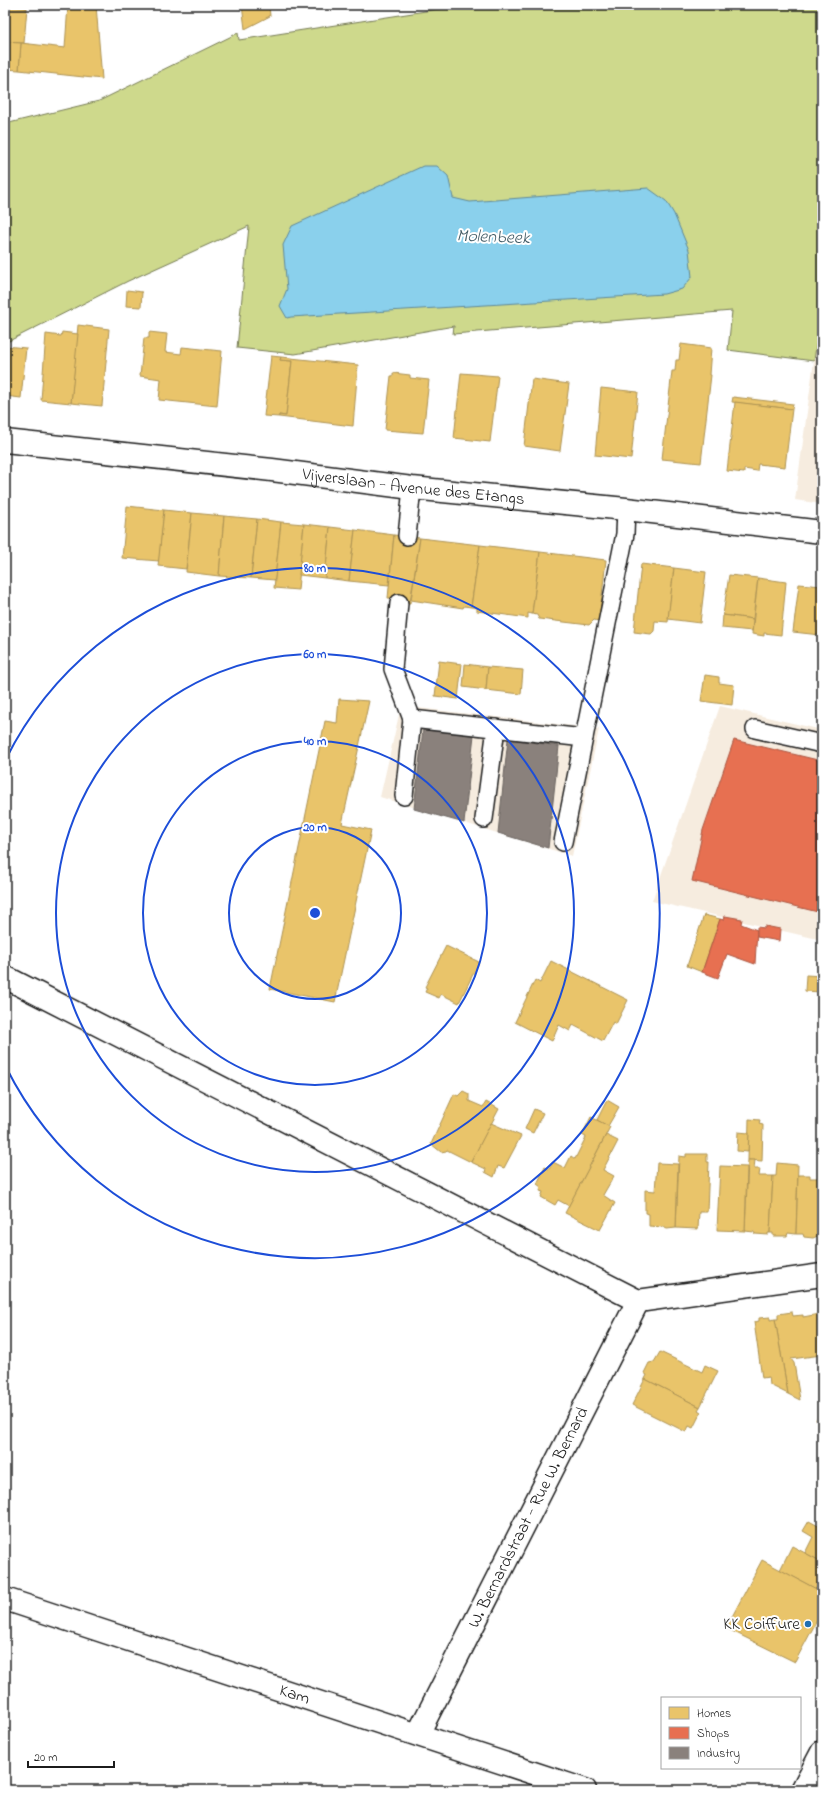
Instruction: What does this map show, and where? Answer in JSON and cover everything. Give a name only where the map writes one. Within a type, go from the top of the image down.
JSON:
[{"type":"street","name":"Vijverslaan - Avenue des Etangs","points":[[5,441],[272,470],[412,488],[626,509],[822,532]]},
{"type":"street","points":[[5,977],[638,1301],[822,1276]]},
{"type":"street","name":"W. Bernardstraat - Rue W. Bernard","points":[[418,1734],[638,1301]]},
{"type":"street","name":"Kam","points":[[5,1599],[585,1790]]},
{"type":"street","points":[[802,1790],[822,1752]]},
{"type":"lane","points":[[407,536],[412,488]]},
{"type":"lane","points":[[563,842],[625,534],[626,509]]},
{"type":"lane","points":[[399,603],[393,668],[412,719],[404,796]]},
{"type":"lane","points":[[412,719],[584,738]]},
{"type":"lane","points":[[484,819],[496,728]]},
{"type":"lane","points":[[755,730],[822,744]]},
{"type":"shaded area","points":[[822,302],[822,504],[795,500]]},
{"type":"shaded area","points":[[401,706],[599,729],[572,856],[380,797]]},
{"type":"shaded area","points":[[720,706],[822,730],[822,940],[652,901]]},
{"type":"green space","points":[[445,5],[822,5],[822,302],[814,361],[728,350],[732,311],[453,334],[454,326],[295,354],[237,348],[249,226],[128,281],[5,343],[5,124],[99,101],[238,33],[239,40],[445,8]]},
{"type":"water","name":"Molenbeek","points":[[423,166],[437,166],[448,176],[453,198],[470,202],[648,188],[666,201],[674,214],[689,250],[692,277],[682,289],[664,294],[287,318],[280,306],[287,289],[283,245],[292,226]]},
{"type":"building: Homes","points":[[5,5],[27,8],[24,43],[5,42]]},
{"type":"building: Homes","points":[[5,5],[27,5],[27,8]]},
{"type":"building: Homes","points":[[68,5],[96,5],[102,79],[19,70],[21,43],[65,48]]},
{"type":"building: Homes","points":[[242,5],[269,5],[270,16],[245,29]]},
{"type":"building: Homes","points":[[5,42],[21,43],[19,70],[5,69]]},
{"type":"building: Homes","points":[[127,290],[142,292],[141,307],[126,306]]},
{"type":"building: Homes","points":[[78,325],[109,329],[102,406],[71,403]]},
{"type":"building: Homes","points":[[62,332],[78,334],[71,403],[41,400],[46,334],[61,336]]},
{"type":"building: Homes","points":[[149,332],[167,334],[165,352],[181,354],[182,347],[222,351],[217,406],[159,400],[161,379],[140,376],[144,338],[149,338]]},
{"type":"building: Homes","points":[[681,344],[711,348],[709,375],[711,375],[701,463],[662,459],[672,371],[675,371],[676,360],[679,360]]},
{"type":"building: Homes","points":[[5,346],[26,348],[21,398],[5,396]]},
{"type":"building: Homes","points":[[271,356],[281,357],[280,360],[292,361],[286,416],[264,416]]},
{"type":"building: Homes","points":[[281,357],[358,365],[353,426],[279,417],[279,415],[286,416],[292,361],[280,360]]},
{"type":"building: Homes","points":[[393,373],[410,375],[410,378],[429,380],[423,433],[385,430],[391,376],[393,376]]},
{"type":"building: Homes","points":[[461,373],[498,376],[490,442],[454,438]]},
{"type":"building: Homes","points":[[532,379],[569,384],[560,451],[524,446]]},
{"type":"building: Homes","points":[[601,388],[638,392],[631,459],[595,455]]},
{"type":"building: Homes","points":[[733,397],[793,404],[792,409],[732,402]]},
{"type":"building: Homes","points":[[735,402],[792,409],[785,467],[758,464],[757,471],[744,469],[744,473],[727,471]]},
{"type":"building: Homes","points":[[127,506],[164,510],[159,561],[122,558]]},
{"type":"building: Homes","points":[[164,510],[192,513],[186,569],[158,566]]},
{"type":"building: Homes","points":[[192,513],[224,516],[219,576],[186,572]]},
{"type":"building: Homes","points":[[224,516],[257,519],[251,578],[219,576]]},
{"type":"building: Homes","points":[[257,519],[281,522],[275,580],[251,578]]},
{"type":"building: Homes","points":[[281,522],[304,524],[298,590],[274,588]]},
{"type":"building: Homes","points":[[304,524],[330,527],[325,578],[299,575]]},
{"type":"building: Homes","points":[[330,527],[355,530],[349,581],[325,578]]},
{"type":"building: Homes","points":[[355,530],[394,535],[389,585],[349,581]]},
{"type":"building: Homes","points":[[394,535],[420,538],[410,603],[395,603],[396,598],[388,598]]},
{"type":"building: Homes","points":[[420,538],[480,545],[471,607],[464,606],[463,608],[411,600]]},
{"type":"building: Homes","points":[[480,545],[540,552],[532,614],[528,613],[528,618],[477,611],[477,608],[471,607]]},
{"type":"building: Homes","points":[[540,552],[606,560],[599,621],[594,620],[589,625],[539,619],[537,615],[532,614]]},
{"type":"building: Homes","points":[[641,564],[674,568],[668,622],[655,621],[654,631],[651,634],[634,632]]},
{"type":"building: Homes","points":[[674,568],[706,572],[700,623],[668,619]]},
{"type":"building: Homes","points":[[729,575],[758,578],[753,619],[723,615]]},
{"type":"building: Homes","points":[[758,578],[786,582],[781,635],[764,633],[764,636],[752,634]]},
{"type":"building: Homes","points":[[799,584],[822,586],[820,635],[793,632]]},
{"type":"building: Homes","points":[[822,612],[822,637],[819,637]]},
{"type":"building: Homes","points":[[723,615],[753,619],[752,631],[722,628]]},
{"type":"building: Homes","points":[[439,661],[462,664],[458,699],[435,696]]},
{"type":"building: Homes","points":[[465,664],[488,667],[486,690],[463,687]]},
{"type":"building: Homes","points":[[488,667],[523,670],[521,694],[486,690]]},
{"type":"building: Homes","points":[[705,675],[719,677],[719,683],[734,685],[732,705],[701,701]]},
{"type":"building: Homes","points":[[339,699],[369,701],[342,824],[371,830],[335,1002],[270,989],[325,721],[337,723]]},
{"type":"building: Homes","points":[[704,915],[720,919],[702,972],[687,966]]},
{"type":"building: Homes","points":[[446,946],[479,962],[459,1003],[441,994],[439,998],[425,992],[427,988],[425,987]]},
{"type":"building: Homes","points":[[551,961],[628,1000],[616,1024],[613,1022],[603,1041],[573,1025],[570,1031],[559,1025],[552,1041],[515,1022],[535,980],[540,983]]},
{"type":"building: Homes","points":[[806,975],[822,976],[821,992],[805,991]]},
{"type":"building: Homes","points":[[463,1091],[469,1094],[469,1101],[483,1107],[486,1102],[499,1109],[471,1162],[447,1150],[441,1152],[431,1144],[454,1094],[458,1096]]},
{"type":"building: Homes","points":[[607,1100],[619,1107],[608,1126],[597,1120]]},
{"type":"building: Homes","points":[[534,1109],[543,1113],[533,1133],[525,1129]]},
{"type":"building: Homes","points":[[591,1117],[610,1127],[569,1206],[558,1200],[555,1205],[541,1197],[543,1192],[540,1191],[541,1187],[537,1184],[545,1167],[549,1169],[553,1162],[565,1168],[571,1156],[575,1159],[586,1137],[582,1135]]},
{"type":"building: Homes","points":[[749,1119],[760,1120],[759,1124],[763,1125],[762,1161],[748,1160]]},
{"type":"building: Homes","points":[[491,1123],[521,1136],[504,1168],[498,1166],[494,1177],[485,1172],[486,1169],[471,1162]]},
{"type":"building: Homes","points":[[738,1132],[749,1133],[748,1152],[737,1151]]},
{"type":"building: Homes","points":[[606,1135],[618,1141],[603,1170],[614,1176],[603,1195],[615,1203],[600,1230],[565,1213]]},
{"type":"building: Homes","points":[[686,1154],[707,1154],[707,1162],[709,1162],[707,1212],[699,1212],[698,1229],[676,1228],[679,1156],[686,1157]]},
{"type":"building: Homes","points":[[748,1160],[755,1160],[754,1169],[760,1169],[759,1176],[773,1176],[770,1233],[768,1233],[768,1235],[755,1234],[754,1232],[745,1231]]},
{"type":"building: Homes","points":[[657,1163],[678,1164],[676,1228],[667,1229],[663,1227],[649,1226],[649,1214],[645,1213],[645,1190],[655,1191]]},
{"type":"building: Homes","points":[[777,1163],[798,1165],[796,1234],[788,1233],[787,1236],[773,1236],[773,1233],[770,1233],[773,1176],[776,1176]]},
{"type":"building: Homes","points":[[720,1166],[747,1167],[745,1231],[717,1230]]},
{"type":"building: Homes","points":[[798,1175],[810,1175],[810,1178],[822,1178],[820,1235],[813,1238],[804,1237],[803,1234],[796,1234]]},
{"type":"building: Homes","points":[[822,1188],[822,1235],[820,1235]]},
{"type":"building: Homes","points":[[792,1312],[793,1316],[803,1315],[803,1317],[819,1314],[822,1333],[822,1355],[791,1359],[794,1363],[800,1400],[788,1394],[775,1319],[778,1319],[778,1314]]},
{"type":"building: Homes","points":[[770,1317],[770,1320],[775,1319],[788,1394],[770,1385],[769,1377],[762,1378],[754,1322],[759,1321],[759,1318]]},
{"type":"building: Homes","points":[[660,1352],[702,1372],[705,1365],[718,1371],[700,1407],[645,1379],[647,1375],[644,1373],[649,1363],[654,1362]]},
{"type":"building: Homes","points":[[645,1379],[700,1407],[698,1410],[701,1412],[693,1428],[689,1426],[686,1432],[632,1405]]},
{"type":"building: Homes","points":[[821,1411],[822,1412],[822,1423],[816,1420]]},
{"type":"building: Homes","points":[[809,1521],[822,1528],[822,1562],[805,1553],[813,1537],[803,1531]]},
{"type":"building: Homes","points":[[792,1546],[822,1562],[822,1592],[780,1570]]},
{"type":"building: Homes","points":[[762,1560],[822,1592],[822,1611],[795,1662],[726,1628]]},
{"type":"building: Shops","points":[[734,740],[822,761],[822,913],[692,881],[703,830]]},
{"type":"building: Shops","points":[[725,916],[742,919],[741,924],[757,930],[755,964],[727,954],[718,978],[702,972],[720,919],[724,920]]},
{"type":"building: Shops","points":[[765,926],[780,929],[779,941],[757,937],[757,927],[765,928]]},
{"type":"building: Industry","points":[[423,729],[474,735],[464,823],[414,809]]},
{"type":"building: Industry","points":[[508,739],[559,746],[548,848],[498,833]]},
{"type":"place","name":"KK Coiffure","points":[[808,1624]]}]
